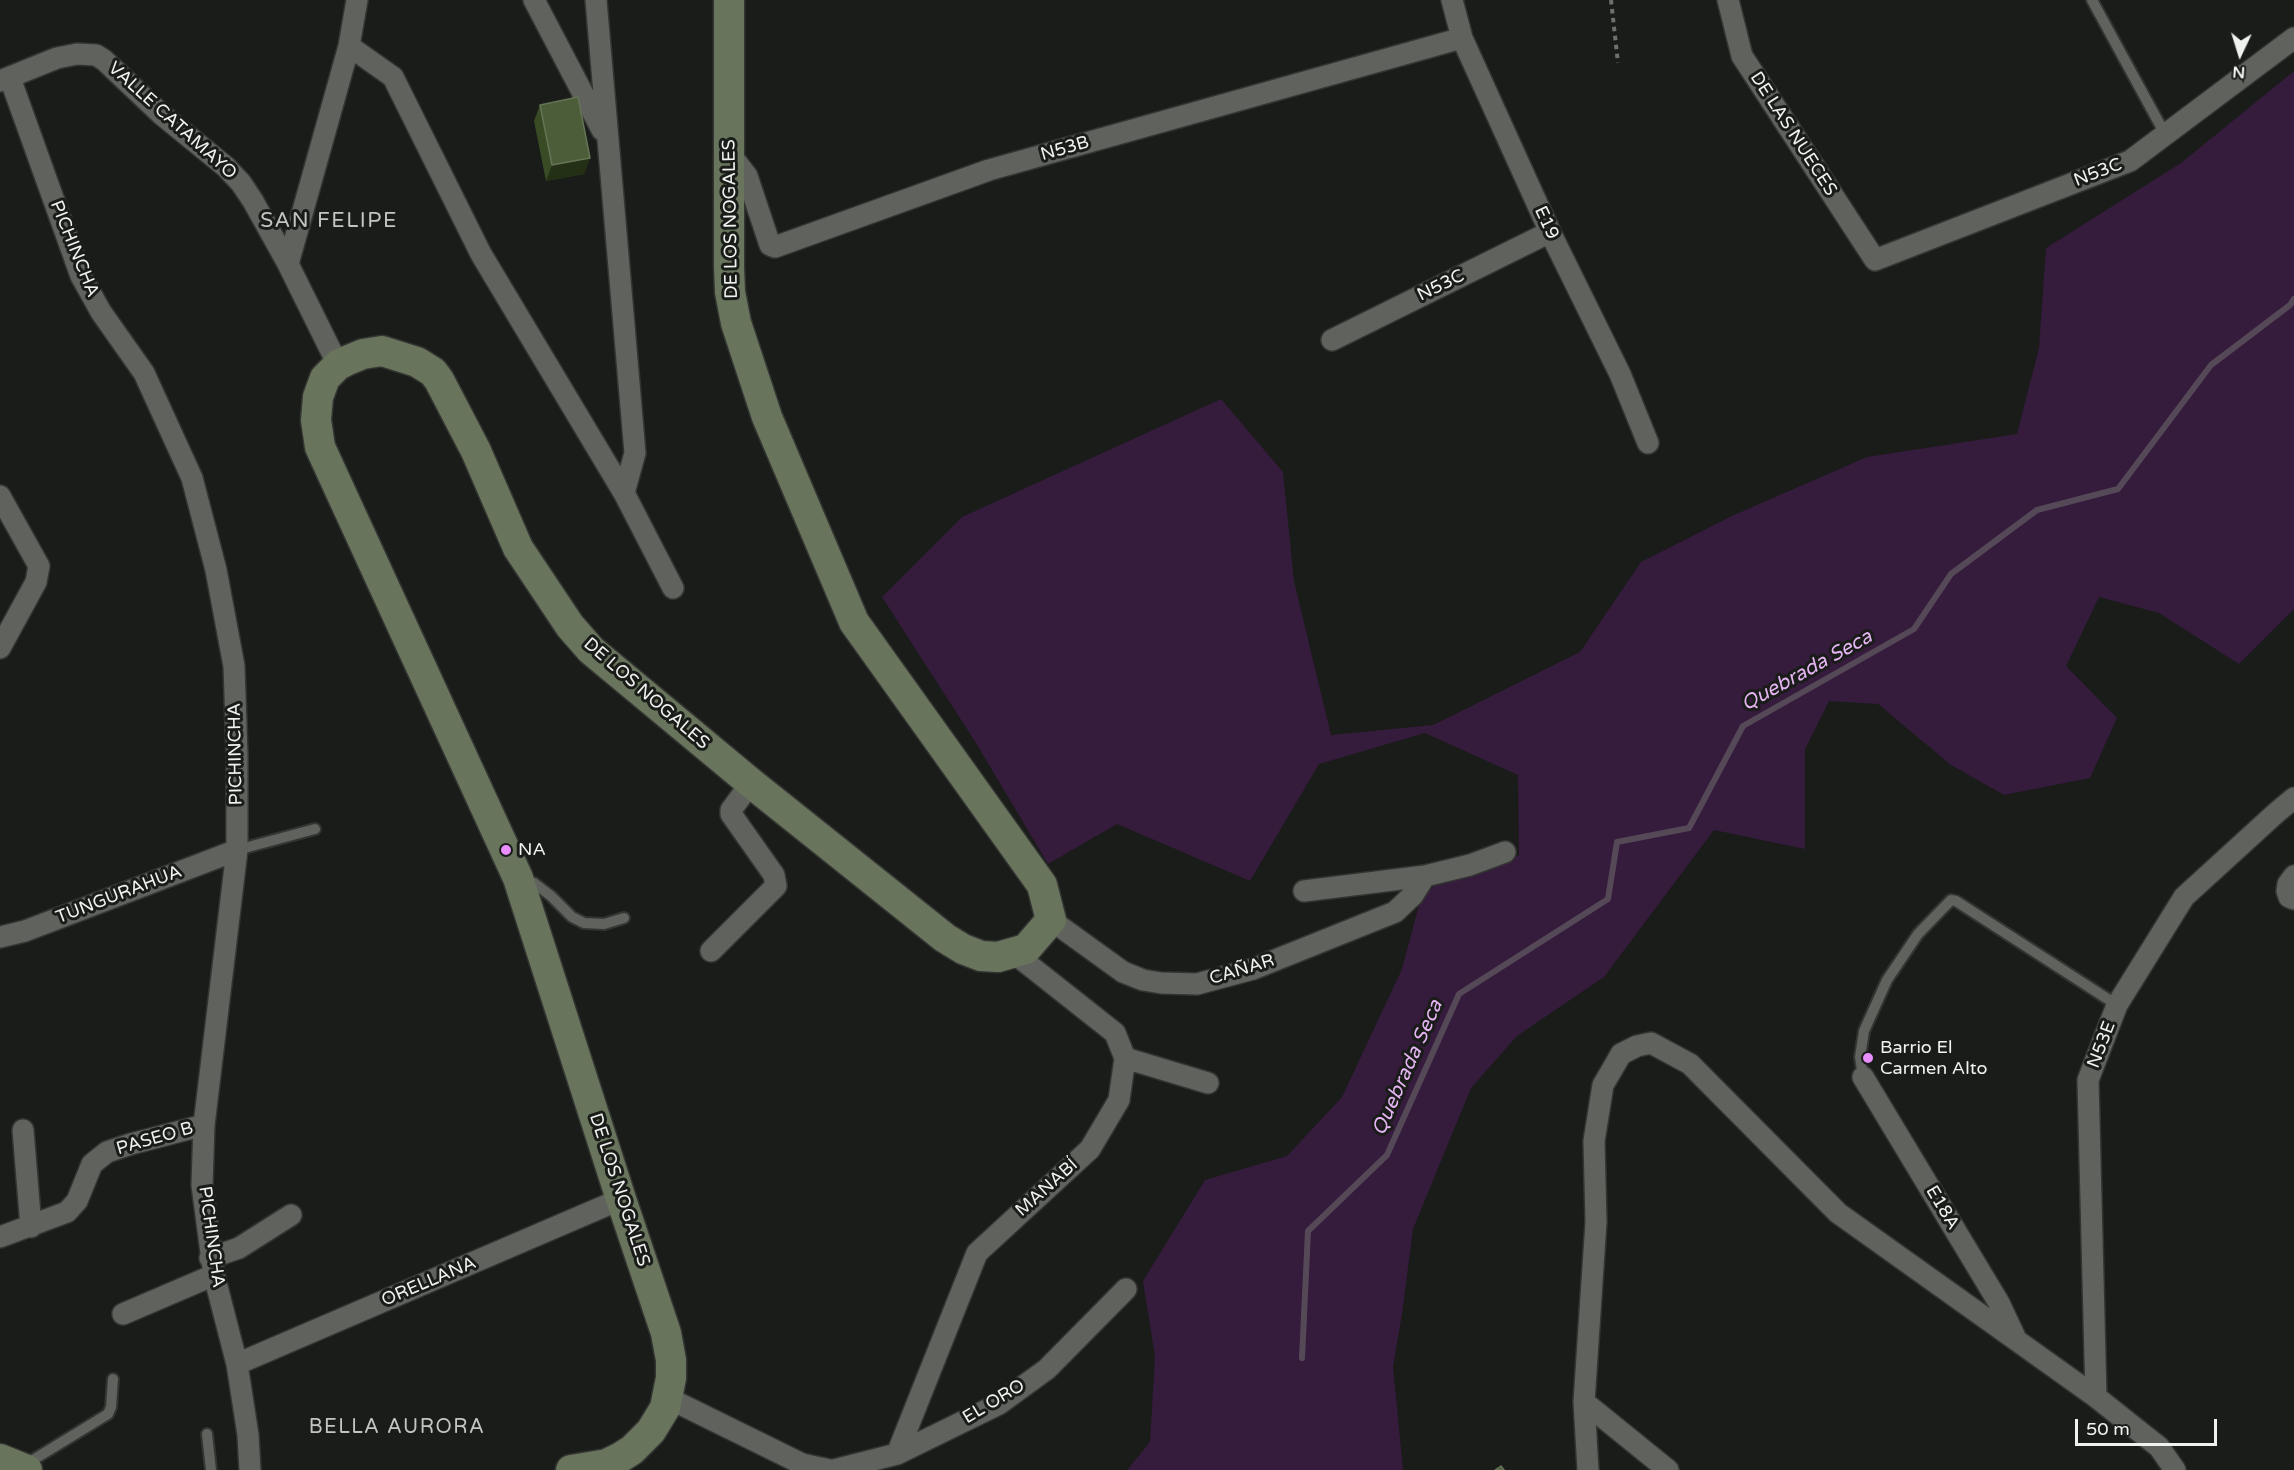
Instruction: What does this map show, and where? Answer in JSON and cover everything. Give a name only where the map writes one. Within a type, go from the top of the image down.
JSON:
[{"type":"street","points":[[288,264],[349,46],[357,0]]},
{"type":"street","points":[[534,0],[608,141]]},
{"type":"street","points":[[596,0],[634,453],[624,493]]},
{"type":"street","name":"DE LOS NOGALES","points":[[729,0],[730,292],[736,323],[767,417],[855,622],[1042,885],[1051,920]]},
{"type":"street","name":"E19","points":[[1452,0],[1462,38],[1550,232],[1620,374],[1648,443]]},
{"type":"street","name":"DE LAS NUECES","points":[[1728,0],[1742,56],[1875,260]]},
{"type":"street","name":"N53B","points":[[730,154],[747,176],[770,245],[776,247],[989,171],[1462,38]]},
{"type":"street","name":"N53C","points":[[1875,260],[2130,161],[2294,38]]},
{"type":"street","points":[[349,46],[393,78],[481,254],[624,493],[673,588]]},
{"type":"street","name":"VALLE CATAMAYO","points":[[5,79],[57,58],[77,54],[96,55],[104,60],[161,114],[226,166],[253,201],[288,264],[338,365]]},
{"type":"street","name":"PICHINCHA","points":[[5,79],[81,276],[101,312],[144,373],[192,478],[216,570],[234,666],[237,850],[204,1125],[202,1185],[212,1266],[237,1364],[248,1435],[250,1470]]},
{"type":"street","name":"N53C","points":[[1332,340],[1550,232]]},
{"type":"street","name":"DE LOS NOGALES","points":[[571,1470],[607,1464],[632,1450],[651,1431],[665,1408],[671,1378],[671,1360],[666,1333],[518,878],[320,447],[316,420],[318,397],[325,378],[338,365],[363,354],[382,351],[417,362],[433,372],[476,451],[518,548],[570,626],[591,650],[751,783],[945,938],[981,956],[998,957],[1015,954]]},
{"type":"street","points":[[0,496],[39,567],[36,582],[0,648]]},
{"type":"street","points":[[711,951],[776,886],[774,875],[731,814],[731,810],[751,783]]},
{"type":"street","name":"N53E","points":[[2096,1397],[2088,1080],[2117,1005],[2184,897],[2294,798]]},
{"type":"street","name":"TUNGURAHUA","points":[[0,937],[26,931],[237,850]]},
{"type":"street","points":[[1304,891],[1425,876],[1470,865],[1505,852]]},
{"type":"street","name":"CAÑAR","points":[[1051,920],[1123,972],[1143,980],[1161,983],[1197,984],[1253,969],[1395,912],[1413,895],[1425,876]]},
{"type":"street","points":[[2294,876],[2287,891],[2289,897],[2294,899]]},
{"type":"street","points":[[1051,920],[1026,949],[1015,954],[1115,1033],[1125,1058],[1208,1083]]},
{"type":"street","points":[[1588,1470],[1584,1402],[1596,1222],[1594,1141],[1603,1085],[1622,1054],[1637,1046],[1651,1043],[1690,1064],[1838,1213],[2096,1397],[2159,1447],[2175,1470]]},
{"type":"street","name":"MANABÍ","points":[[897,1455],[977,1253],[1090,1149],[1119,1100],[1125,1058]]},
{"type":"street","name":"E18A","points":[[1863,1077],[1999,1303],[2017,1340]]},
{"type":"street","name":"PASEO B","points":[[0,1237],[59,1216],[72,1208],[92,1164],[107,1152],[204,1125]]},
{"type":"street","points":[[23,1130],[31,1227]]},
{"type":"street","name":"ORELLANA","points":[[237,1364],[621,1200]]},
{"type":"street","points":[[123,1314],[212,1266],[291,1215]]},
{"type":"street","name":"EL ORO","points":[[834,1470],[897,1455],[999,1404],[1047,1369],[1126,1289]]},
{"type":"street","points":[[666,1398],[802,1464],[830,1470]]},
{"type":"street","points":[[1584,1402],[1668,1470]]},
{"type":"lane","points":[[2092,0],[2165,134]]},
{"type":"lane","points":[[237,850],[315,829]]},
{"type":"lane","points":[[518,878],[534,883],[572,917],[584,923],[604,924],[624,918]]},
{"type":"lane","points":[[1863,1077],[1860,1057],[1864,1031],[1887,980],[1918,934],[1951,900],[1956,901],[2117,1005]]},
{"type":"lane","points":[[16,1466],[108,1414],[111,1407],[113,1379]]},
{"type":"lane","points":[[207,1434],[211,1470]]},
{"type":"path","points":[[1611,0],[1618,63]]},
{"type":"shaded area","points":[[2294,71],[2294,609],[2239,664],[2159,613],[2099,597],[2066,666],[2117,718],[2090,778],[2004,795],[1951,765],[1878,704],[1829,701],[1805,749],[1805,849],[1714,830],[1604,977],[1517,1036],[1471,1088],[1413,1229],[1393,1367],[1403,1470],[1127,1470],[1150,1442],[1155,1357],[1143,1281],[1205,1180],[1287,1156],[1342,1097],[1402,969],[1420,901],[1443,876],[1478,874],[1519,855],[1518,775],[1425,733],[1319,764],[1250,881],[1117,824],[1048,864],[976,743],[882,597],[962,517],[1221,399],[1283,472],[1294,581],[1331,735],[1433,725],[1580,652],[1641,562],[1734,515],[1867,457],[2017,434],[2039,348],[2046,248],[2181,163]]},
{"type":"building","points":[[578,97],[590,158],[552,165],[540,105]]},
{"type":"waterway","name":"Quebrada Seca","points":[[1302,1358],[1308,1231],[1387,1155],[1459,994],[1608,899],[1617,842],[1689,828],[1743,726],[1914,629],[1951,574],[2037,510],[2118,489],[2211,365],[2290,305],[2294,299]]},
{"type":"place","name":"NA","points":[[506,850]]},
{"type":"place","name":"Barrio El Carmen Alto","points":[[1868,1058]]},
{"type":"district","name":"SAN FELIPE","points":[[329,221]]},
{"type":"district","name":"BELLA AURORA","points":[[397,1428]]}]
